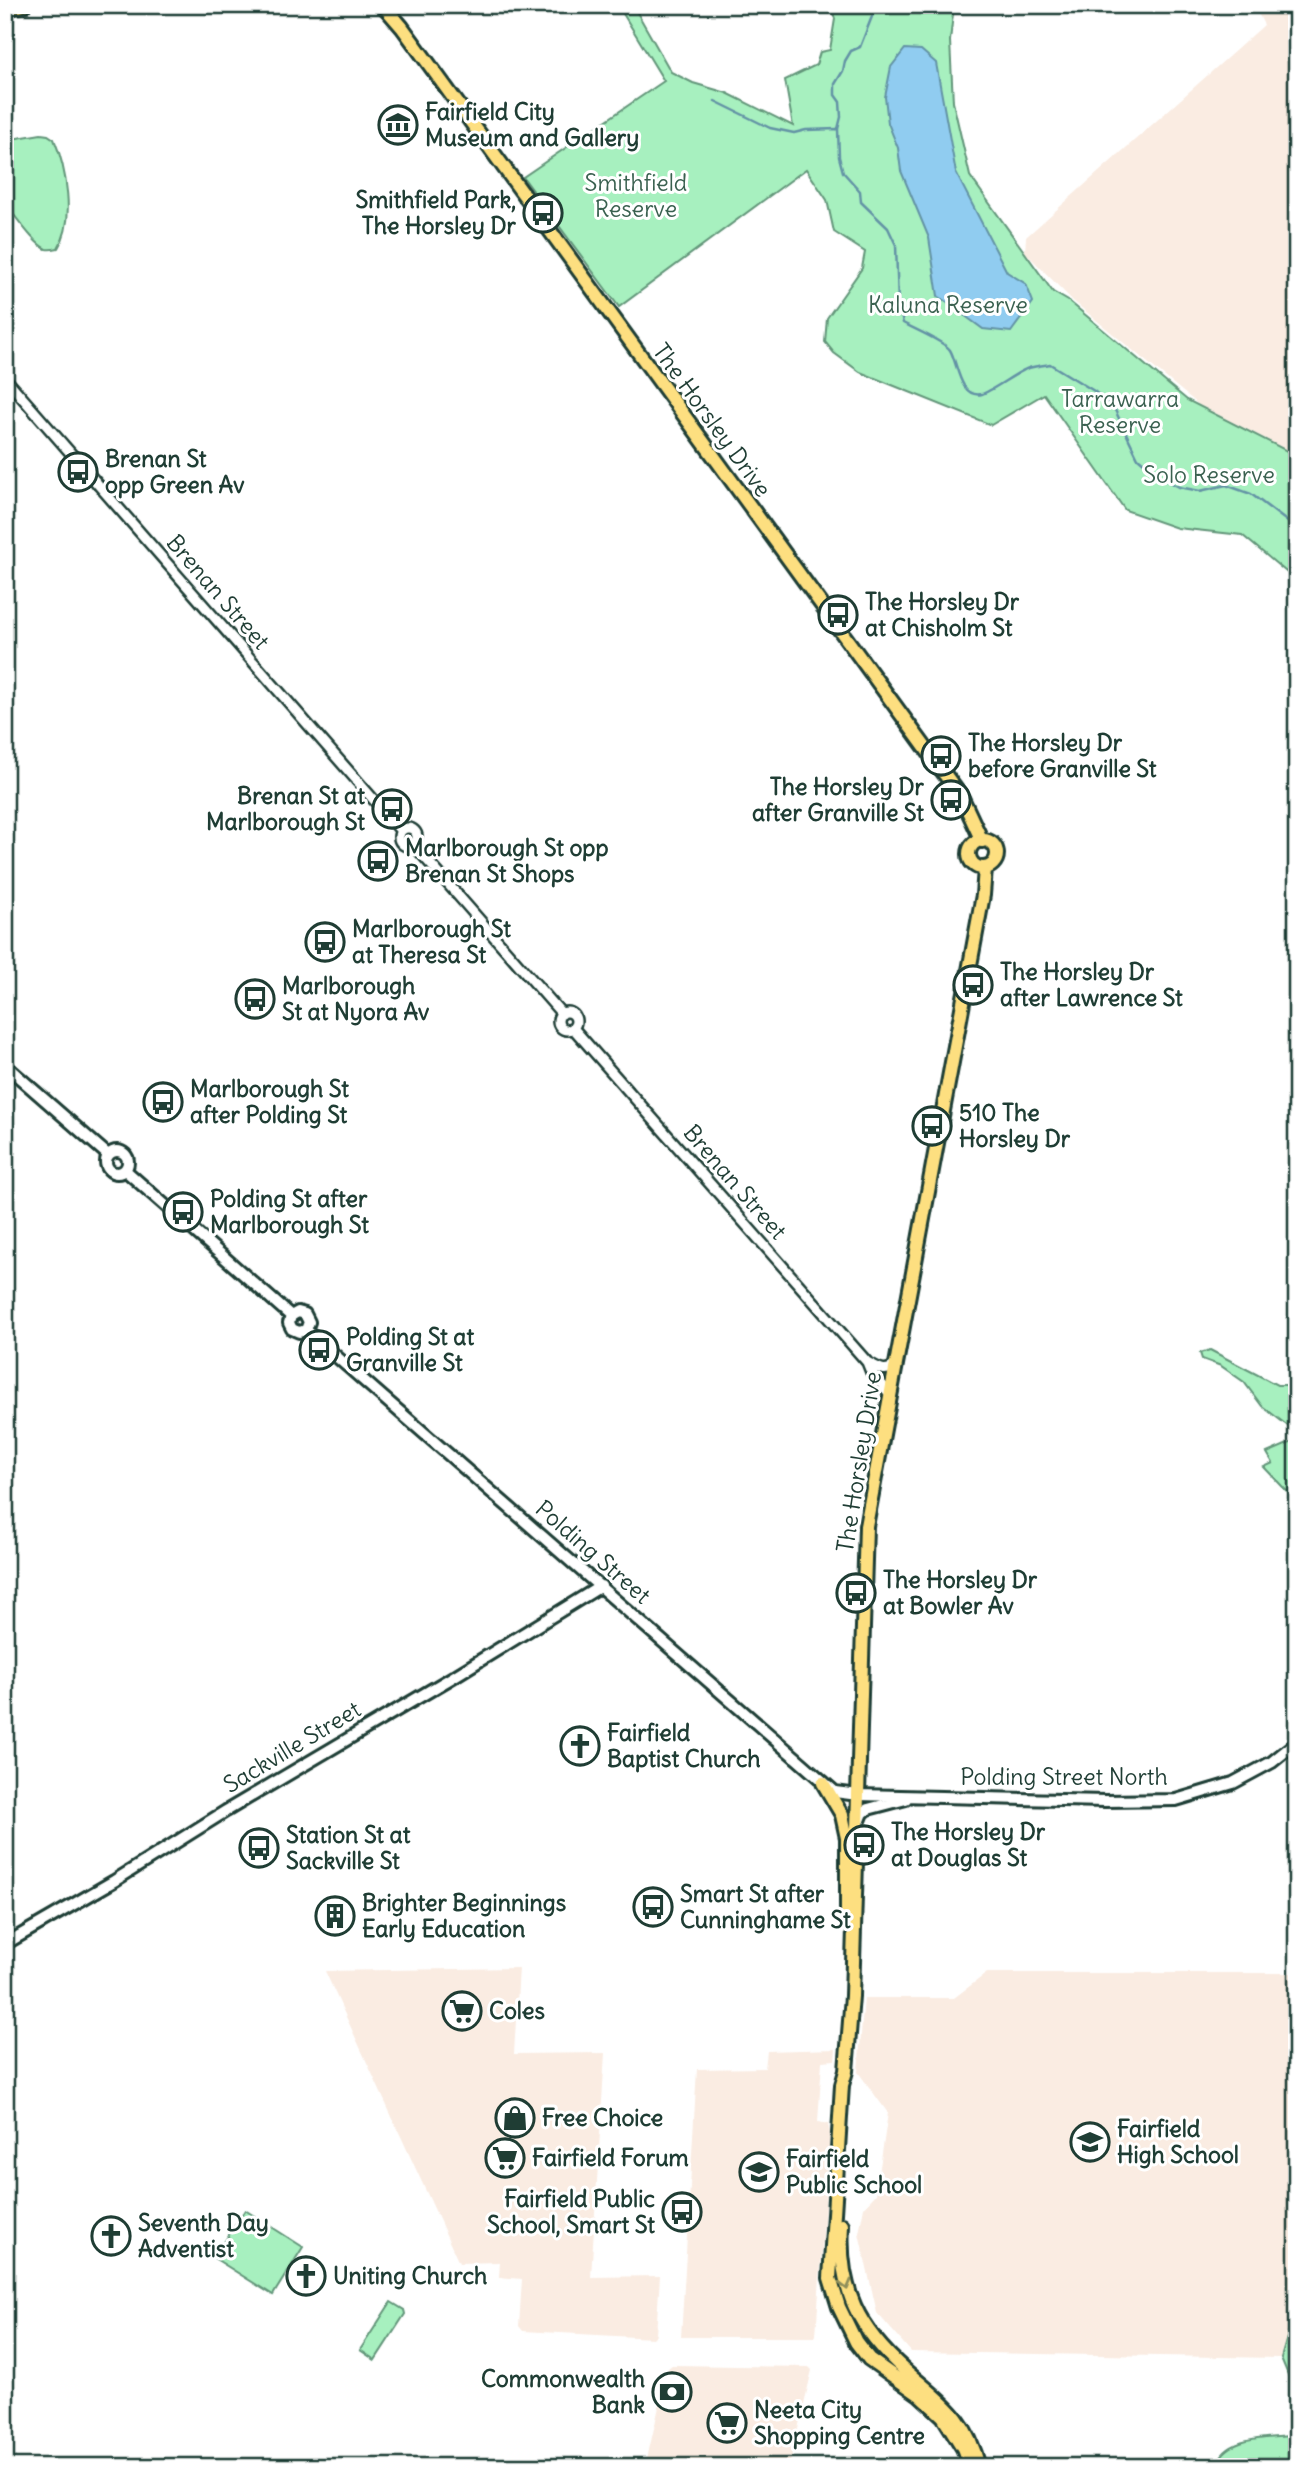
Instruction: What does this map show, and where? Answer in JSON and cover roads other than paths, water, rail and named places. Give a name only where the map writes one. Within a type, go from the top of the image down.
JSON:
[{"type":"main road","points":[[5,9],[24,5]]},
{"type":"main road","name":"The Horsley Drive","points":[[383,5],[402,27],[956,788],[982,841]]},
{"type":"main road","name":"The Horsley Drive","points":[[392,5],[402,27]]},
{"type":"main road","points":[[982,841],[992,844],[997,851],[996,860],[985,868],[974,865],[969,855],[974,844],[982,841]]},
{"type":"main road","name":"The Horsley Drive","points":[[970,2467],[963,2448],[943,2416],[920,2395],[869,2359],[856,2342],[839,2307],[830,2278],[854,1927],[865,1534],[983,895],[985,868]]},
{"type":"main road","points":[[5,1065],[108,1155]]},
{"type":"main road","points":[[116,1150],[125,1153],[129,1162],[125,1170],[117,1173],[110,1170],[106,1163],[108,1155],[116,1150]]},
{"type":"main road","name":"Polding Street","points":[[125,1170],[291,1316],[298,1312],[305,1314],[309,1322],[306,1330],[823,1783],[835,1792],[858,1795]]},
{"type":"main road","name":"Sackville Street","points":[[5,1944],[114,1881],[601,1586]]},
{"type":"main road","name":"Polding Street North","points":[[858,1795],[1105,1801],[1176,1800],[1233,1783],[1272,1762],[1297,1742]]},
{"type":"main road","points":[[823,1783],[842,1815],[848,1838],[847,1914],[854,1927]]},
{"type":"main road","points":[[858,1827],[863,1813],[868,1809],[912,1796]]},
{"type":"main road","name":"The Horsley Drive","points":[[846,2071],[850,2086],[841,2246],[843,2274],[849,2294],[862,2324],[882,2349],[950,2408],[970,2439],[979,2467]]},
{"type":"street","name":"Brenan Street","points":[[5,378],[401,831],[409,828],[415,831],[417,837],[413,844],[562,1014],[566,1012],[573,1015],[573,1028],[867,1362],[871,1372],[890,1394]]},
{"type":"street","points":[[867,1362],[884,1370],[895,1364]]},
{"type":"water","points":[[905,49],[921,50],[936,63],[956,173],[1007,272],[1026,284],[1033,302],[1011,332],[983,329],[938,296],[929,238],[901,171],[898,148],[888,123],[885,97],[891,67]]},
{"type":"waterway","points":[[873,5],[873,14],[860,47],[851,51],[835,84],[841,117],[838,129],[839,157],[843,172],[860,191],[861,202],[888,228],[896,245],[898,304],[903,323],[947,347],[964,386],[974,394],[985,393],[1027,369],[1050,364],[1094,391],[1114,408],[1138,458],[1160,477],[1179,487],[1200,491],[1226,485],[1251,494],[1297,529]]},
{"type":"waterway","points":[[715,101],[770,128],[794,133],[837,129]]},
{"type":"waterway","points":[[1260,2467],[1280,2462],[1291,2467]]},
{"type":"place","name":"Fairfield City Museum and Gallery","points":[[398,125]]},
{"type":"place","name":"Smithfield Park, The Horsley Dr","points":[[543,213]]},
{"type":"place","name":"Brenan St opp Green Av","points":[[78,472]]},
{"type":"place","name":"The Horsley Dr at Chisholm St","points":[[838,615]]},
{"type":"place","name":"The Horsley Dr before Granville St","points":[[941,756]]},
{"type":"place","name":"The Horsley Dr after Granville St","points":[[951,800]]},
{"type":"place","name":"Brenan St at Marlborough St","points":[[392,809]]},
{"type":"place","name":"Marlborough St opp Brenan St Shops","points":[[378,861]]},
{"type":"place","name":"Marlborough St at Theresa St","points":[[325,942]]},
{"type":"place","name":"The Horsley Dr after Lawrence St","points":[[973,985]]},
{"type":"place","name":"Marlborough St at Nyora Av","points":[[255,999]]},
{"type":"place","name":"Marlborough St after Polding St","points":[[163,1102]]},
{"type":"place","name":"510 The Horsley Dr","points":[[932,1126]]},
{"type":"place","name":"Polding St after Marlborough St","points":[[183,1212]]},
{"type":"place","name":"Polding St at Granville St","points":[[319,1350]]},
{"type":"place","name":"The Horsley Dr at Bowler Av","points":[[856,1593]]},
{"type":"place","name":"Fairfield Baptist Church","points":[[580,1746]]},
{"type":"place","name":"The Horsley Dr at Douglas St","points":[[864,1845]]},
{"type":"place","name":"Station St at Sackville St","points":[[259,1848]]},
{"type":"place","name":"Smart St after Cunninghame St","points":[[653,1907]]},
{"type":"place","name":"Brighter Beginnings Early Education","points":[[335,1916]]},
{"type":"place","name":"Coles","points":[[462,2011]]},
{"type":"place","name":"Free Choice","points":[[515,2118]]},
{"type":"place","name":"Fairfield High School","points":[[1090,2142]]},
{"type":"place","name":"Fairfield Forum","points":[[505,2158]]},
{"type":"place","name":"Fairfield Public School","points":[[759,2172]]},
{"type":"place","name":"Fairfield Public School, Smart St","points":[[682,2212]]},
{"type":"place","name":"Seventh Day Adventist","points":[[111,2236]]},
{"type":"place","name":"Uniting Church","points":[[306,2276]]},
{"type":"place","name":"Commonwealth Bank","points":[[672,2392]]},
{"type":"place","name":"Neeta City Shopping Centre","points":[[727,2423]]},
{"type":"park label","name":"Smithfield Reserve","points":[[636,196]]},
{"type":"park label","name":"Kaluna Reserve","points":[[948,305]]},
{"type":"park label","name":"Tarrawarra Reserve","points":[[1120,412]]},
{"type":"park label","name":"Solo Reserve","points":[[1209,475]]}]
